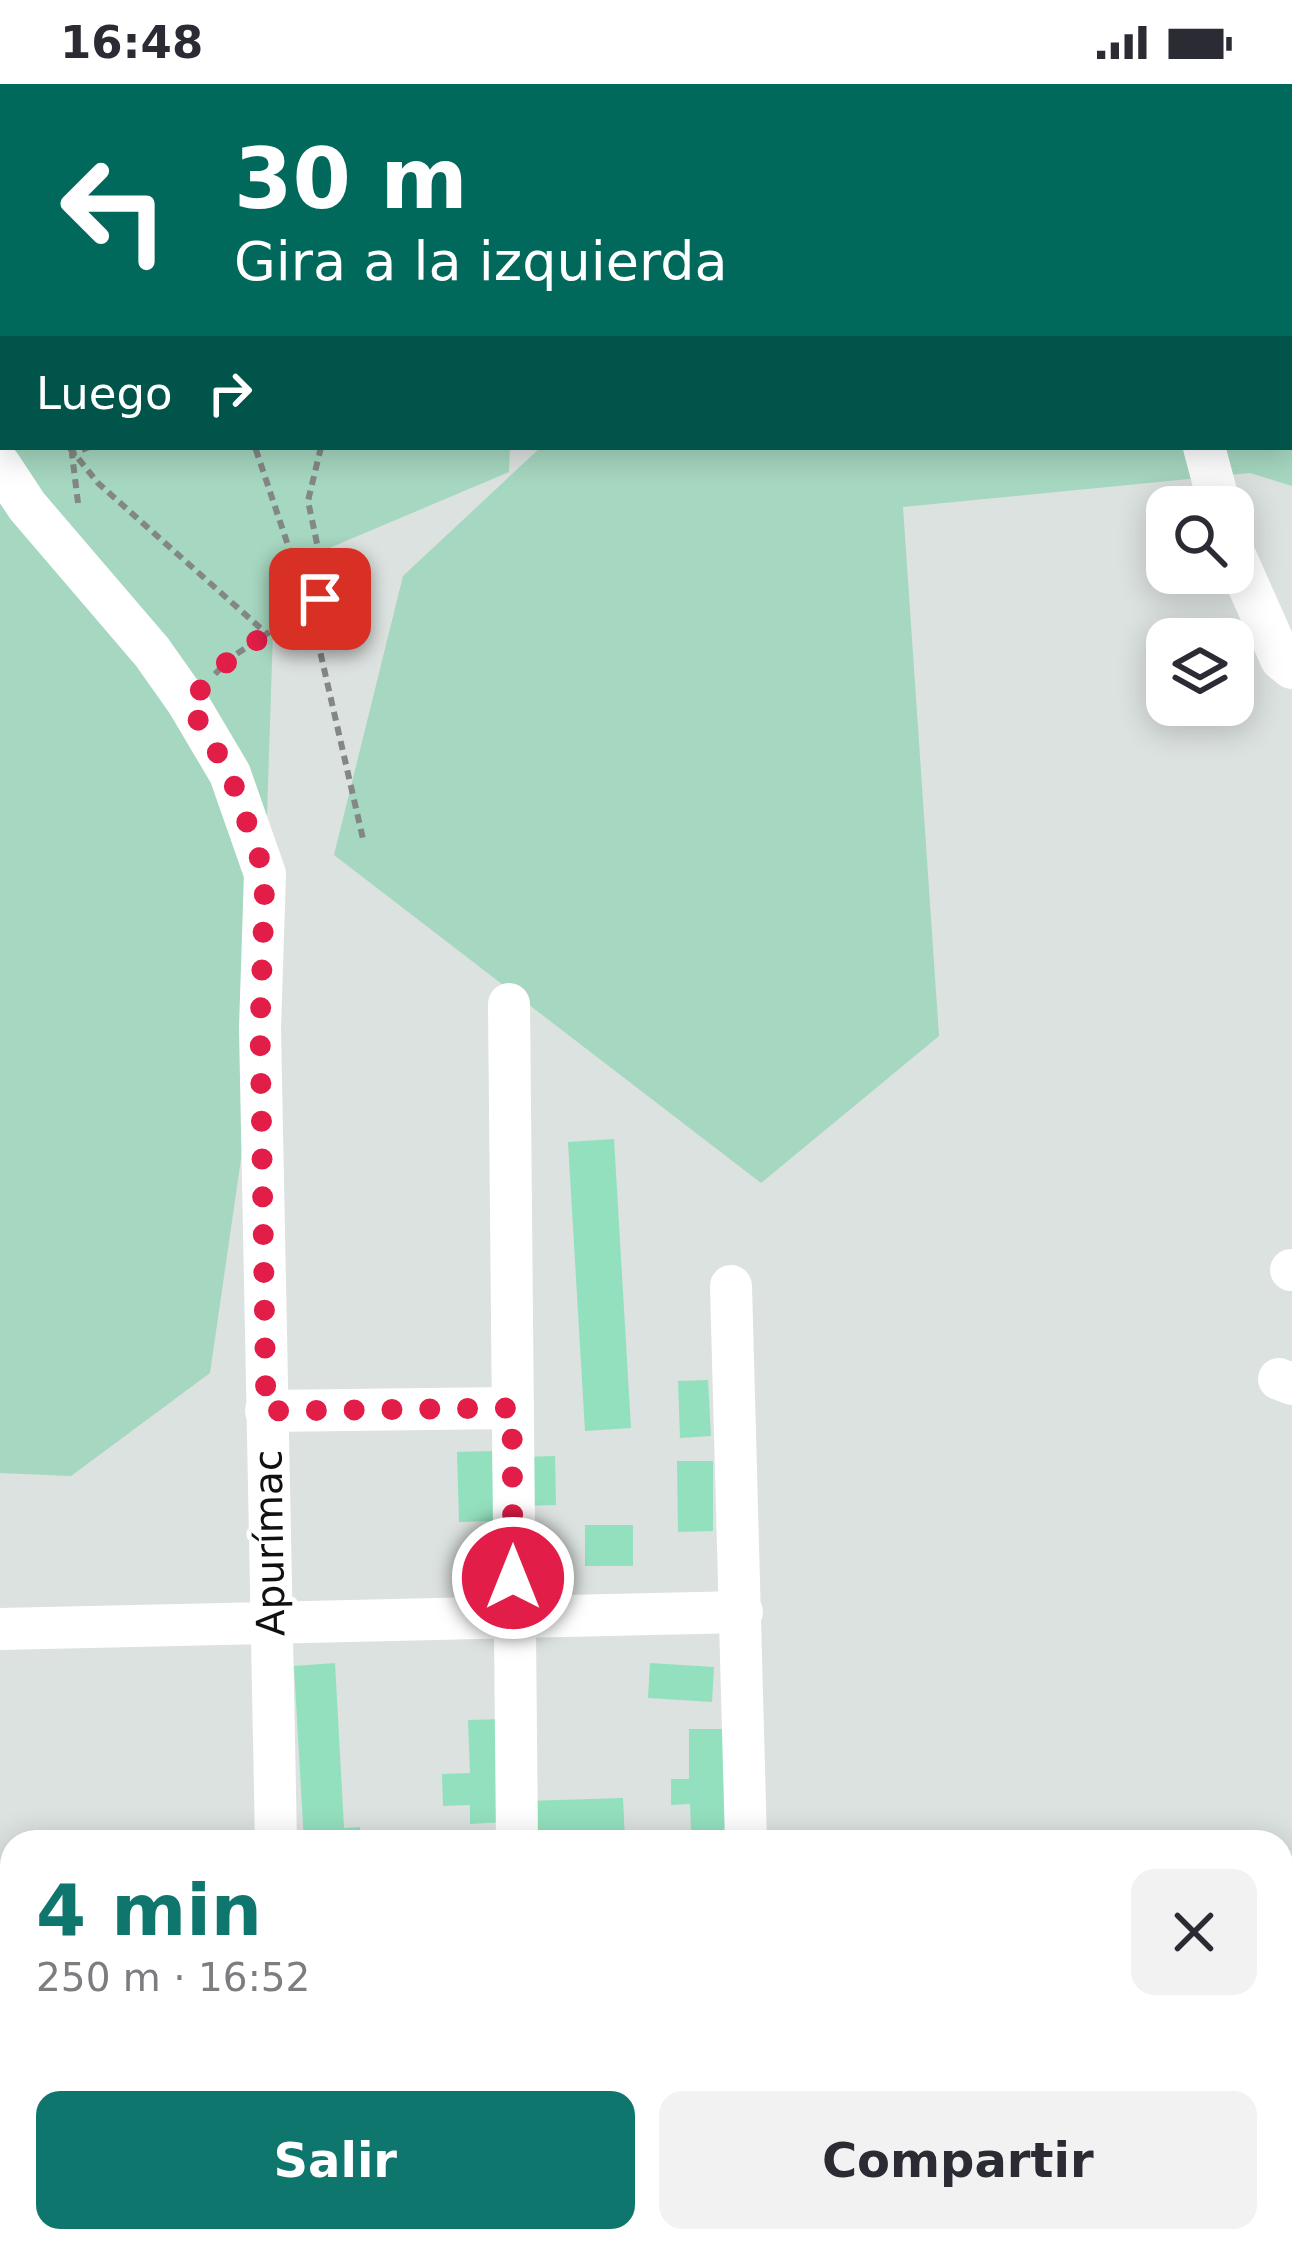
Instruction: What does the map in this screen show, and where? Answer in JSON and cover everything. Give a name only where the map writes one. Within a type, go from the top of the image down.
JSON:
[{"type":"street","points":[[1205,450],[1214,486]]},
{"type":"street","name":"Apurímac","points":[[0,465],[27,506],[152,652],[188,703],[230,774],[265,874],[260,1028],[276,1830]]},
{"type":"street","points":[[1251,594],[1281,659],[1292,668]]},
{"type":"street","points":[[509,1004],[518,1830]]},
{"type":"street","points":[[730,1286],[746,1830]]},
{"type":"street","points":[[266,1411],[512,1408]]},
{"type":"street","points":[[0,1629],[742,1612]]},
{"type":"path","points":[[71,450],[98,483],[267,634]]},
{"type":"path","points":[[256,450],[300,581],[320,599]]},
{"type":"path","points":[[320,450],[308,501],[322,567],[317,638],[363,839]]},
{"type":"path","points":[[188,703],[232,657],[320,599]]},
{"type":"green space","points":[[0,450],[510,450],[509,472],[275,571],[260,1028],[210,1373],[71,1476],[0,1473]]},
{"type":"green space","points":[[538,450],[1292,450],[1292,486],[1250,473],[903,507],[939,1036],[761,1183],[334,855],[403,576]]},
{"type":"building","points":[[614,1139],[631,1428],[585,1431],[568,1142]]},
{"type":"building","points":[[708,1380],[711,1436],[680,1438],[678,1381]]},
{"type":"building","points":[[492,1451],[494,1521],[459,1522],[457,1452]]},
{"type":"building","points":[[555,1456],[556,1505],[522,1506],[521,1457]]},
{"type":"building","points":[[677,1461],[713,1461],[713,1531],[678,1532]]},
{"type":"building","points":[[585,1525],[633,1525],[633,1566],[585,1566]]},
{"type":"building","points":[[335,1663],[344,1828],[360,1830],[303,1830],[294,1666]]},
{"type":"building","points":[[650,1663],[714,1667],[712,1702],[648,1698]]},
{"type":"building","points":[[502,1719],[506,1822],[470,1824],[470,1805],[443,1806],[442,1774],[470,1773],[468,1720]]},
{"type":"building","points":[[689,1729],[724,1729],[725,1830],[691,1830],[690,1804],[671,1805],[671,1779],[689,1779]]},
{"type":"building","points":[[623,1798],[624,1830],[527,1830],[526,1801]]},
{"type":"route","points":[[320,599],[232,657],[188,703],[230,774],[265,874],[260,1028],[266,1411],[512,1408],[513,1578]]}]
